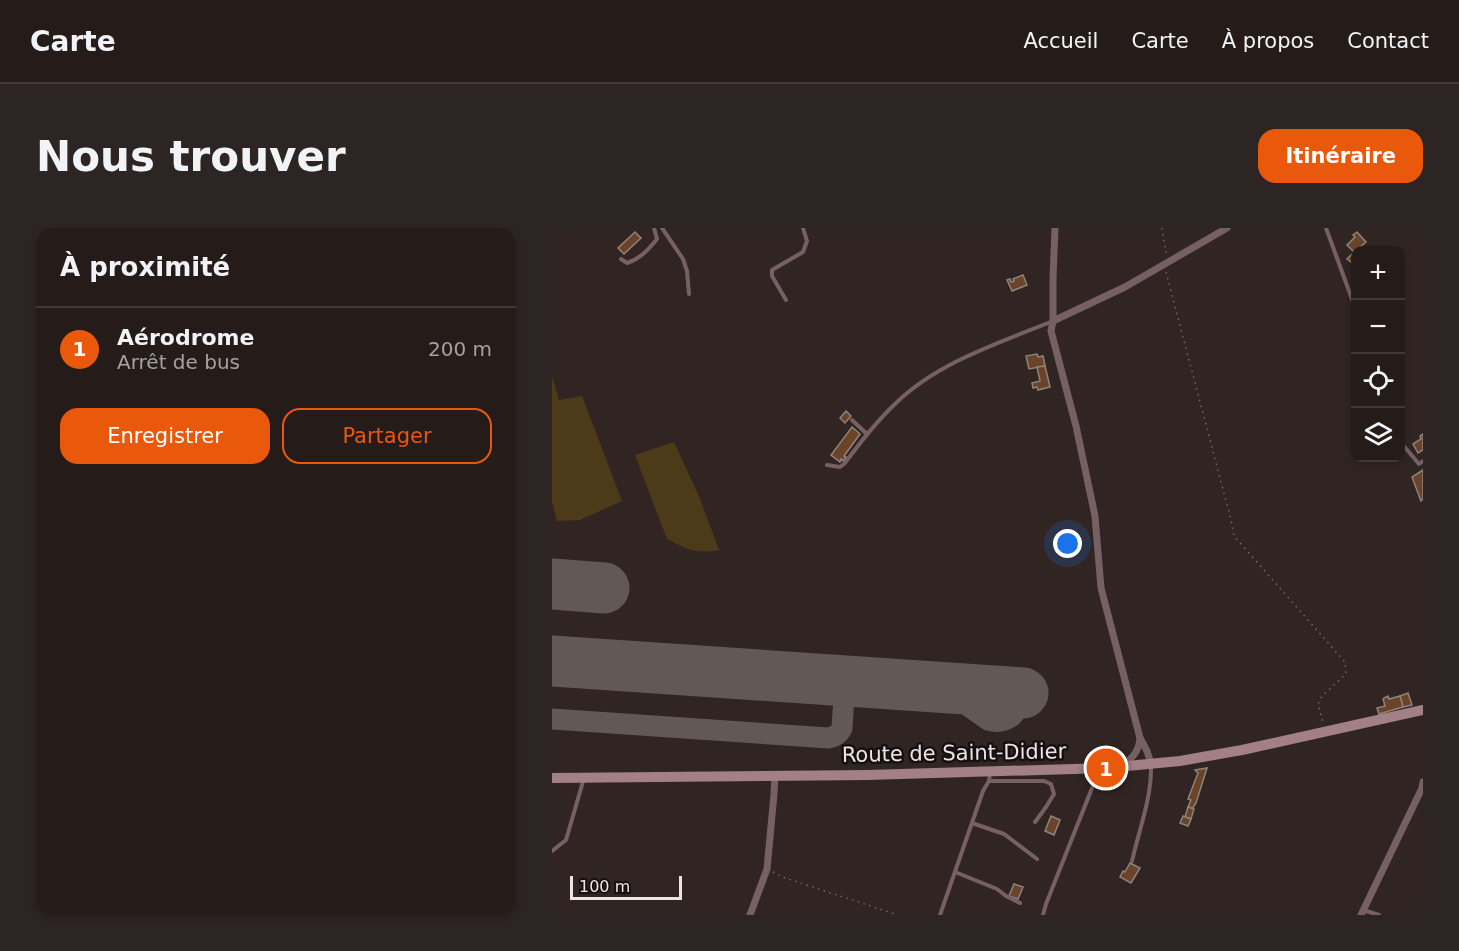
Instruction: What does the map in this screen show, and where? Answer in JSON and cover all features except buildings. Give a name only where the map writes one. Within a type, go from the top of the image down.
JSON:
[{"type":"main road","name":"Route de Saint-Didier","points":[[552,778],[775,775],[990,776],[1097,769],[1148,765],[1242,750],[1423,710]]},
{"type":"street","points":[[1055,228],[1051,331],[1076,426],[1095,516],[1101,588],[1140,742],[1147,751],[1148,765]]},
{"type":"street","points":[[1053,321],[1125,287],[1227,228]]},
{"type":"street","points":[[1122,767],[1135,755],[1140,742]]},
{"type":"street","points":[[752,914],[767,869],[775,775]]},
{"type":"street","points":[[1361,912],[1397,841],[1423,782]]},
{"type":"lane","points":[[621,259],[627,263],[635,260],[648,249],[657,238],[654,228]]},
{"type":"lane","points":[[662,228],[683,259],[687,271],[689,294]]},
{"type":"lane","points":[[786,300],[772,276],[772,270],[803,252],[807,241],[803,228]]},
{"type":"lane","points":[[1326,228],[1352,300]]},
{"type":"lane","points":[[827,465],[840,467],[844,464],[894,404],[934,373],[1053,321]]},
{"type":"lane","points":[[852,420],[867,434]]},
{"type":"lane","points":[[1405,447],[1419,464],[1423,461]]},
{"type":"lane","points":[[1132,861],[1148,795],[1151,775],[1148,765]]},
{"type":"lane","points":[[1043,915],[1096,778],[1097,769]]},
{"type":"lane","points":[[940,915],[982,791],[990,776],[1044,781],[1051,784],[1054,794],[1035,822]]},
{"type":"lane","points":[[552,851],[566,840],[584,778]]},
{"type":"lane","points":[[972,823],[1004,834],[1037,859]]},
{"type":"lane","points":[[955,872],[997,889],[1020,903]]},
{"type":"lane","points":[[1361,912],[1380,915]]},
{"type":"path","points":[[1162,228],[1167,257],[1164,266],[1234,536],[1345,662],[1346,674],[1322,696],[1318,704],[1323,720],[1323,733]]},
{"type":"path","points":[[767,869],[782,877],[898,915]]},
{"type":"shaded area","points":[[552,376],[559,400],[582,396],[622,501],[580,520],[557,521],[552,501]]},
{"type":"shaded area","points":[[674,442],[699,496],[719,550],[703,552],[692,550],[667,539],[635,455]]},
{"type":"taxiway","points":[[552,719],[829,738],[840,732],[842,728],[845,682]]},
{"type":"taxiway","points":[[941,687],[988,720],[995,721],[1007,719],[1016,711],[1018,706],[1015,693]]},
{"type":"runway","points":[[552,584],[604,588]]},
{"type":"runway","points":[[552,661],[1023,693]]},
{"type":"place","name":"Aérodrome","points":[[1106,768]]}]
